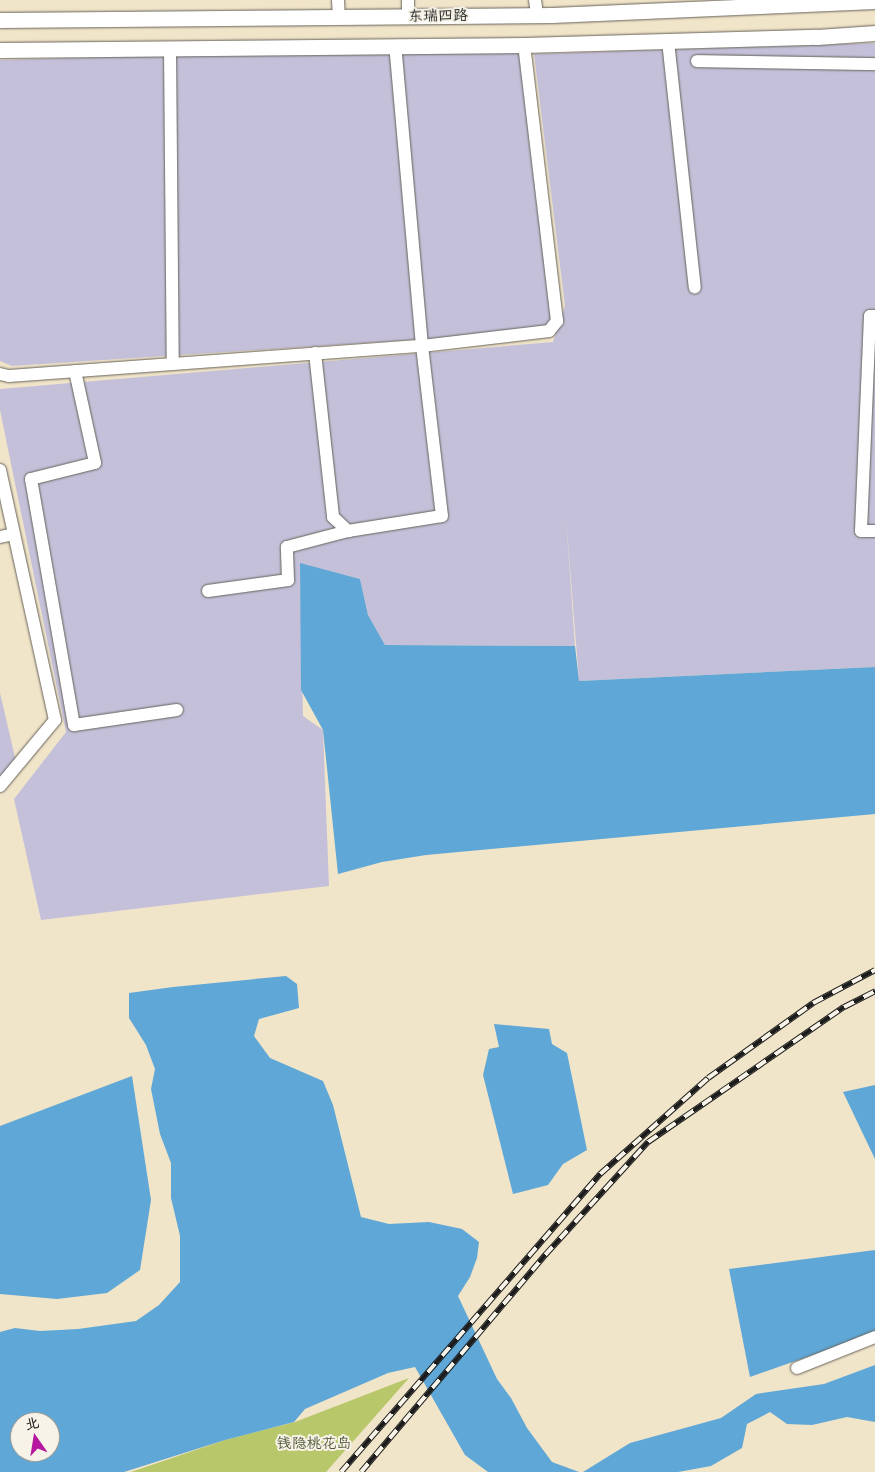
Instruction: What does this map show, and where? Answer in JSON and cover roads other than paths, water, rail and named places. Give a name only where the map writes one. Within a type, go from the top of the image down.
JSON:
[{"type":"main road","name":"东瑞四路","points":[[0,20],[408,16],[536,8],[875,1]]},
{"type":"main road","name":"东瑞四路","points":[[0,50],[524,45],[875,33]]},
{"type":"street","points":[[338,0],[339,17]]},
{"type":"street","points":[[408,0],[408,16]]},
{"type":"street","points":[[668,41],[695,288]]},
{"type":"street","points":[[0,374],[9,376],[422,346],[549,331],[557,321],[524,45]]},
{"type":"street","points":[[208,591],[288,580],[287,547],[348,531],[442,516],[422,346],[395,46]]},
{"type":"street","points":[[170,48],[173,364]]},
{"type":"street","points":[[697,61],[875,64]]},
{"type":"street","points":[[875,316],[870,316],[861,531],[875,531]]},
{"type":"street","points":[[315,353],[333,517],[348,531]]},
{"type":"street","points":[[74,371],[95,463],[31,480],[74,725],[177,710]]},
{"type":"street","points":[[0,470],[55,720],[0,786]]},
{"type":"street","points":[[0,537],[14,534]]},
{"type":"street","points":[[797,1368],[875,1337]]},
{"type":"water","points":[[300,563],[360,579],[368,615],[385,645],[575,646],[579,681],[875,667],[875,814],[426,855],[382,862],[338,874],[323,730],[301,690]]},
{"type":"water","points":[[286,976],[297,984],[299,1008],[259,1019],[254,1036],[270,1058],[323,1081],[333,1105],[361,1217],[389,1224],[429,1222],[462,1229],[479,1242],[477,1258],[470,1277],[458,1296],[497,1379],[511,1398],[527,1428],[552,1462],[579,1472],[488,1472],[465,1455],[415,1367],[388,1373],[305,1409],[294,1422],[225,1440],[124,1472],[0,1472],[0,1332],[15,1328],[40,1331],[78,1329],[136,1321],[159,1305],[180,1282],[180,1236],[171,1198],[171,1163],[160,1134],[151,1089],[155,1069],[146,1045],[129,1018],[129,993]]},
{"type":"water","points":[[494,1024],[549,1029],[552,1044],[567,1053],[587,1150],[563,1164],[548,1185],[513,1194],[483,1075],[489,1049],[499,1047]]},
{"type":"water","points":[[132,1076],[151,1200],[140,1270],[107,1293],[57,1299],[0,1294],[0,1126]]},
{"type":"water","points":[[875,1085],[875,1159],[843,1092]]},
{"type":"water","points":[[875,1250],[875,1333],[750,1377],[729,1269]]},
{"type":"water","points":[[875,1365],[875,1422],[847,1417],[812,1425],[787,1424],[770,1412],[747,1424],[742,1448],[711,1466],[678,1472],[583,1472],[630,1443],[721,1418],[756,1394],[824,1384]]},
{"type":"railway","points":[[341,1472],[600,1174],[708,1078],[813,1003],[875,970]]},
{"type":"railway","points":[[361,1472],[545,1255],[648,1142],[844,1007],[875,991]]},
{"type":"park label","name":"钱隐桃花岛","points":[[314,1444]]}]
